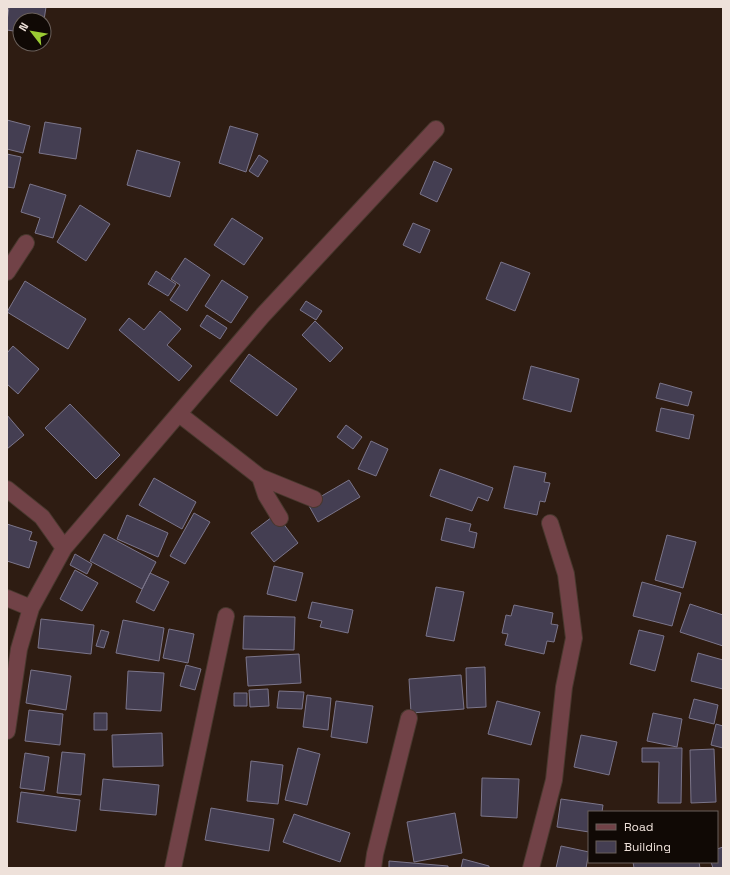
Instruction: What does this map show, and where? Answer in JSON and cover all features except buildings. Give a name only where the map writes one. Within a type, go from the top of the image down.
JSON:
[{"type":"street","points":[[7,731],[19,650],[31,608],[64,548],[263,315],[436,129]]},
{"type":"street","points":[[7,272],[26,243]]},
{"type":"street","points":[[179,414],[260,477],[314,499]]},
{"type":"street","points":[[260,477],[266,495],[280,518]]},
{"type":"street","points":[[7,489],[42,517],[64,548]]},
{"type":"street","points":[[531,868],[554,780],[564,687],[574,638],[566,574],[550,523]]},
{"type":"street","points":[[7,598],[31,608]]},
{"type":"street","points":[[173,868],[226,616]]},
{"type":"street","points":[[373,868],[375,854],[409,718]]}]
